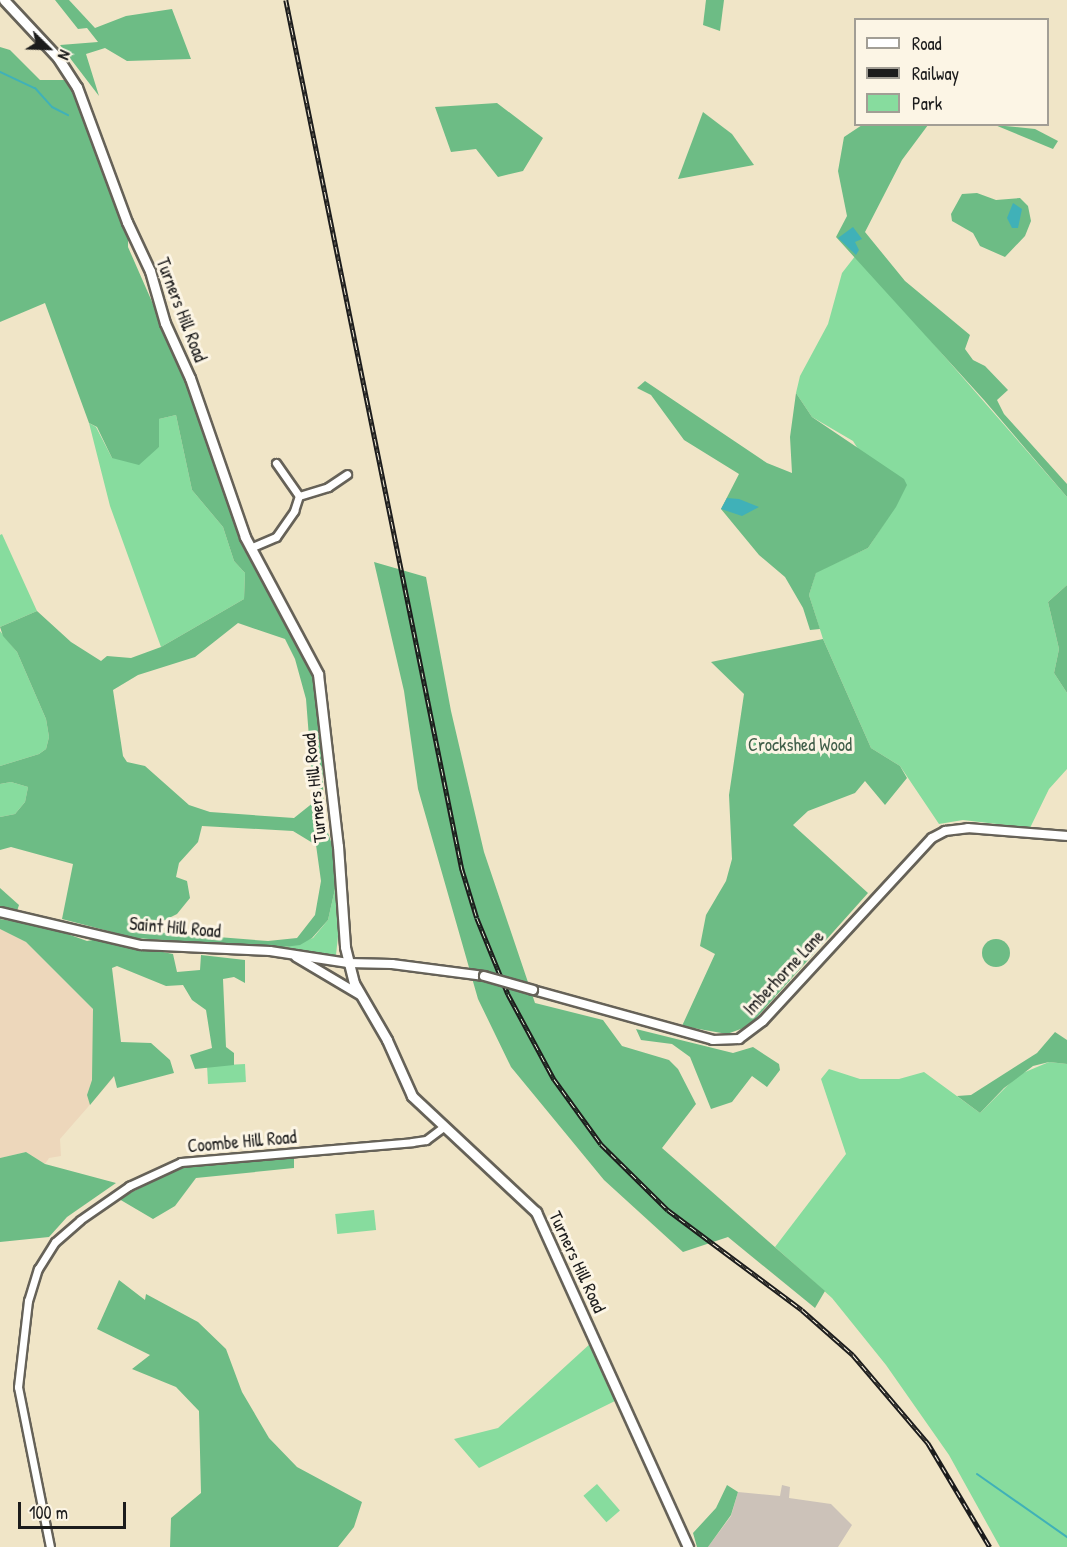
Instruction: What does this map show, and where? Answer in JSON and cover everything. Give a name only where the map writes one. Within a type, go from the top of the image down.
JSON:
[{"type":"main road","name":"Turners Hill Road","points":[[4,0],[58,58],[77,87],[127,222],[150,271],[165,323],[190,378],[226,490],[250,548],[300,633],[320,683],[348,963],[360,994],[387,1040],[412,1096],[536,1212],[688,1547]]},
{"type":"street","points":[[276,463],[299,496]]},
{"type":"street","points":[[299,496],[328,487],[347,474]]},
{"type":"street","points":[[250,548],[276,537],[294,511],[299,496]]},
{"type":"street","name":"Imberhorne Lane","points":[[348,963],[392,964],[484,976],[712,1040],[739,1039],[763,1021],[932,838],[945,831],[968,828],[1067,836]]},
{"type":"street","name":"Saint Hill Road","points":[[0,912],[141,945],[292,954],[348,963]]},
{"type":"street","points":[[292,954],[360,994]]},
{"type":"street","name":"Coombe Hill Road","points":[[50,1547],[18,1387],[28,1301],[38,1269],[55,1242],[80,1220],[129,1186],[181,1162],[412,1142],[426,1140],[443,1127]]},
{"type":"shaded area","points":[[0,929],[26,942],[93,1009],[100,1008],[115,1076],[60,1139],[61,1156],[49,1158],[45,1164],[26,1152],[0,1158]]},
{"type":"shaded area","points":[[782,1485],[790,1487],[789,1498],[831,1504],[852,1525],[838,1547],[708,1547],[731,1516],[738,1492],[780,1496]]},
{"type":"green space","points":[[55,0],[69,0],[95,28],[126,16],[172,9],[191,59],[127,61],[105,48],[86,54],[99,96],[60,45],[98,42],[87,28],[78,29]]},
{"type":"green space","points":[[706,0],[724,0],[720,31],[703,25]]},
{"type":"green space","points":[[0,47],[10,50],[40,80],[67,80],[75,94],[128,236],[128,247],[185,377],[230,510],[255,568],[297,635],[312,673],[321,715],[324,822],[333,847],[335,889],[328,920],[312,938],[300,945],[276,948],[135,938],[62,919],[73,864],[11,847],[0,850],[0,817],[15,814],[25,802],[28,787],[11,782],[0,784],[0,766],[39,754],[46,749],[49,737],[46,719],[17,652],[3,636],[0,627],[37,611],[71,642],[101,661],[107,656],[131,658],[161,647],[244,599],[245,573],[234,561],[223,527],[192,490],[176,415],[159,419],[159,447],[139,465],[112,458],[97,427],[89,423],[45,303],[0,322]],"holes":[[[238,623],[285,639],[295,659],[306,699],[314,802],[294,818],[210,812],[189,805],[145,766],[127,762],[123,756],[113,690],[138,675],[195,657]],[[202,826],[293,831],[316,845],[321,881],[315,915],[297,938],[268,941],[154,932],[157,924],[177,914],[190,898],[187,881],[176,877],[179,863],[198,842]]]},
{"type":"green space","points":[[497,103],[543,138],[523,171],[498,177],[476,149],[451,152],[435,107]]},
{"type":"green space","points":[[703,112],[732,134],[754,165],[678,179]]},
{"type":"green space","points":[[860,126],[927,126],[902,160],[865,232],[905,281],[970,335],[965,349],[973,360],[985,366],[1008,390],[997,400],[1004,414],[1067,484],[1067,497],[984,400],[836,237],[847,216],[838,171],[844,137]]},
{"type":"green space","points":[[997,126],[1035,129],[1058,141],[1053,149]]},
{"type":"green space","points":[[977,193],[996,200],[1020,198],[1028,206],[1031,221],[1025,236],[1005,257],[980,246],[973,233],[952,221],[951,214],[962,194]]},
{"type":"green space","points":[[856,255],[1067,497],[1067,585],[1048,602],[1059,649],[1054,673],[1067,693],[1067,769],[1049,789],[1030,828],[963,820],[939,824],[900,766],[871,748],[823,639],[809,595],[816,572],[868,548],[895,507],[853,441],[812,417],[796,393],[800,376],[828,324],[842,273]]},
{"type":"green space","points":[[645,381],[767,463],[792,473],[790,437],[796,393],[812,417],[904,479],[907,485],[896,507],[868,548],[816,573],[809,595],[820,629],[810,630],[803,608],[785,577],[759,555],[721,509],[739,474],[684,440],[651,395],[637,388]]},
{"type":"green space","points":[[176,415],[192,490],[223,527],[234,561],[245,573],[244,599],[161,647],[110,506],[89,423],[96,427],[112,458],[159,447],[159,419]]},
{"type":"green space","points":[[2,534],[37,611],[0,627],[0,535]]},
{"type":"green space","points":[[374,562],[426,577],[451,711],[484,852],[535,1003],[603,1020],[622,1046],[669,1060],[678,1069],[696,1104],[662,1148],[825,1291],[815,1308],[728,1237],[683,1252],[604,1180],[511,1067],[478,999],[418,789],[404,691]]},
{"type":"green space","points":[[1067,585],[1067,693],[1054,673],[1059,649],[1048,602]]},
{"type":"green space","points":[[0,631],[17,652],[46,719],[49,737],[46,749],[39,754],[0,766]]},
{"type":"green space","name":"Crockshed Wood","points":[[823,639],[871,748],[900,766],[907,778],[885,805],[865,781],[855,793],[808,811],[793,825],[868,893],[749,1026],[727,1034],[682,1026],[715,954],[700,946],[706,915],[726,881],[732,859],[729,795],[744,694],[711,662]]},
{"type":"green space","points":[[11,782],[28,787],[25,802],[15,814],[0,817],[0,784]]},
{"type":"green space","points":[[0,888],[19,905],[17,911],[0,908]]},
{"type":"green space","points":[[335,889],[339,927],[336,955],[323,957],[286,947],[313,938],[328,920]]},
{"type":"green space","points":[[0,919],[48,927],[87,941],[98,939],[173,954],[177,972],[200,970],[201,955],[245,960],[245,983],[234,977],[223,979],[226,1047],[234,1053],[234,1065],[195,1069],[190,1055],[212,1048],[206,1010],[192,1000],[183,985],[166,986],[117,966],[112,968],[121,1042],[151,1043],[170,1060],[174,1073],[117,1088],[114,1076],[90,1105],[87,1095],[92,1080],[93,1009],[26,942],[0,929]]},
{"type":"green space","points":[[996,939],[1006,943],[1010,953],[1006,963],[996,967],[986,963],[982,953],[986,943]]},
{"type":"green space","points":[[636,1029],[733,1053],[753,1047],[779,1064],[780,1070],[767,1087],[752,1076],[732,1102],[711,1109],[690,1057],[672,1044],[641,1040]]},
{"type":"green space","points":[[1055,1032],[1067,1040],[1067,1064],[1049,1062],[1033,1066],[1004,1088],[980,1113],[957,1096],[971,1095],[1037,1053]]},
{"type":"green space","points":[[1049,1062],[1067,1064],[1067,1547],[1000,1547],[949,1455],[886,1365],[832,1298],[775,1247],[846,1154],[821,1079],[829,1069],[860,1079],[899,1079],[924,1072],[980,1113],[1018,1075]]},
{"type":"green space","points":[[245,1064],[246,1082],[208,1084],[207,1066]]},
{"type":"green space","points":[[26,1152],[45,1164],[116,1183],[67,1217],[49,1237],[0,1242],[0,1158]]},
{"type":"green space","points":[[294,1157],[294,1168],[196,1178],[175,1206],[153,1219],[119,1199],[178,1168]]},
{"type":"green space","points":[[374,1210],[376,1230],[337,1234],[335,1214]]},
{"type":"green space","points":[[119,1280],[145,1300],[146,1294],[198,1322],[226,1349],[242,1392],[269,1438],[297,1467],[362,1502],[354,1527],[338,1547],[170,1547],[171,1518],[201,1493],[199,1411],[176,1387],[132,1369],[150,1355],[97,1329]]},
{"type":"green space","points":[[591,1343],[617,1400],[479,1468],[454,1439],[498,1428]]},
{"type":"green space","points":[[597,1484],[620,1510],[606,1522],[583,1496]]},
{"type":"green space","points":[[727,1485],[738,1492],[731,1515],[708,1547],[697,1547],[693,1533],[716,1508]]},
{"type":"water","points":[[1013,203],[1022,209],[1018,228],[1012,228],[1007,218]]},
{"type":"water","points":[[853,227],[862,239],[855,242],[859,250],[856,255],[838,238]]},
{"type":"water","points":[[727,498],[739,499],[759,507],[742,516],[721,509]]},
{"type":"waterway","points":[[0,72],[35,88],[52,107],[68,115]]},
{"type":"waterway","points":[[977,1474],[1067,1537]]},
{"type":"railway","points":[[286,0],[462,869],[477,918],[508,994],[554,1079],[601,1144],[668,1210],[802,1310],[853,1355],[928,1443],[990,1547]]}]
